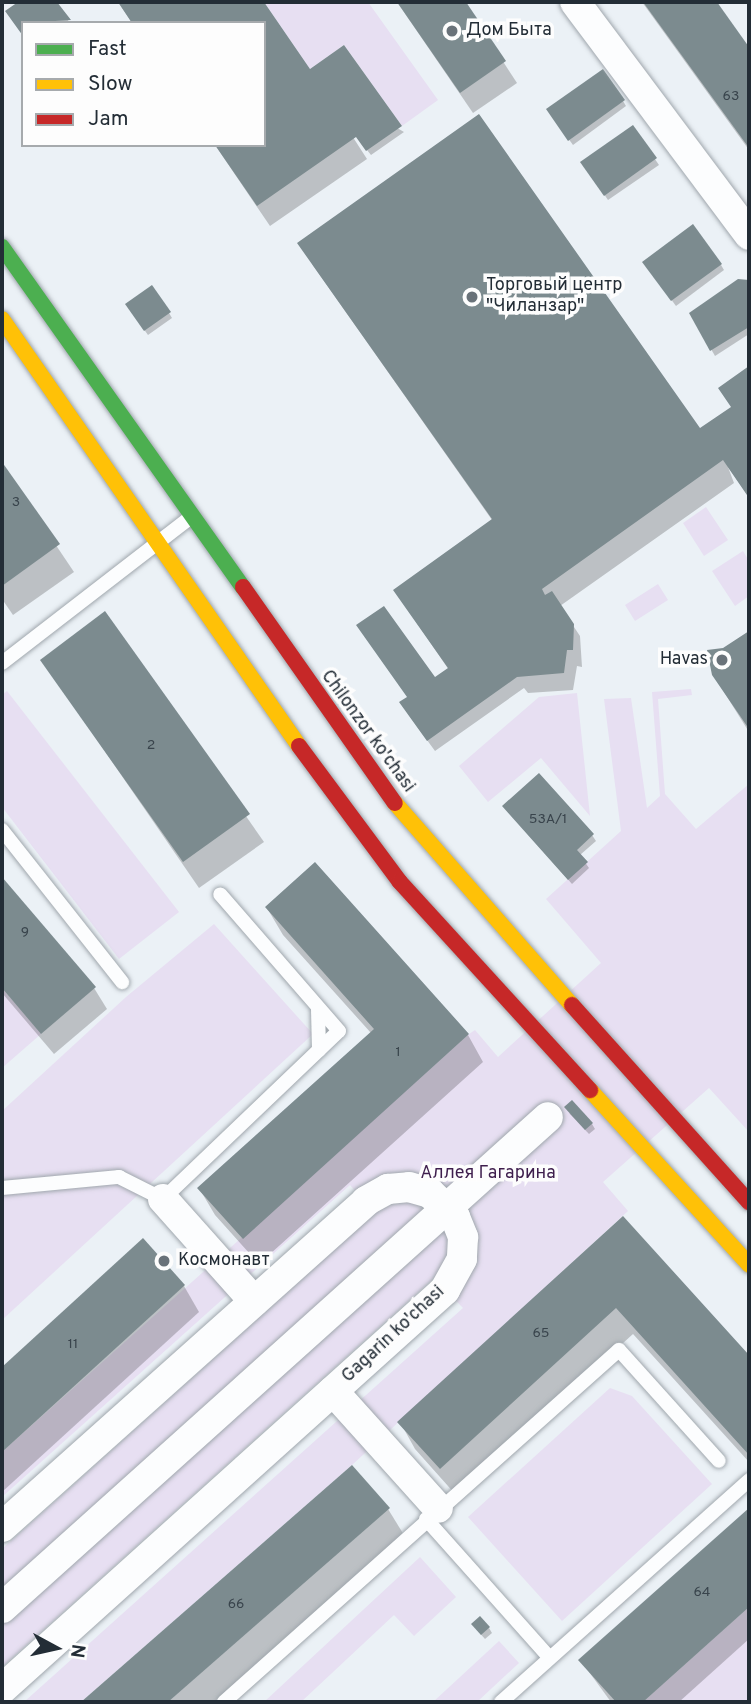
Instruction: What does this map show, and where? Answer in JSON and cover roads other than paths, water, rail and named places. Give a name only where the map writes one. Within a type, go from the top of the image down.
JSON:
[{"type":"main road","name":"Chilonzor ko'chasi","points":[[2,247],[367,767],[436,856],[749,1202]]},
{"type":"main road","points":[[2,319],[157,542],[400,882],[749,1265]]},
{"type":"street","points":[[575,2],[749,235]]},
{"type":"street","points":[[2,1608],[548,1117]]},
{"type":"street","points":[[2,1527],[377,1194],[409,1187],[429,1193],[448,1208]]},
{"type":"street","points":[[163,1199],[254,1301]]},
{"type":"street","name":"Gagarin ko'chasi","points":[[2,1689],[453,1280],[462,1259],[463,1237],[448,1208]]},
{"type":"street","points":[[333,1391],[432,1514]]},
{"type":"lane","points":[[2,663],[191,517]]},
{"type":"lane","points":[[2,830],[122,982]]},
{"type":"lane","points":[[2,1188],[119,1177],[163,1199],[338,1031],[220,894]]},
{"type":"lane","points":[[224,1702],[619,1350],[719,1461]]},
{"type":"lane","points":[[501,1702],[749,1480]]},
{"type":"lane","points":[[432,1514],[550,1658]]},
{"type":"place","name":"Дом Быта","points":[[452,31]]},
{"type":"place","name":"Торговый центр \"Чиланзар\"","points":[[472,297]]},
{"type":"place","name":"Havas","points":[[722,660]]},
{"type":"place","name":"Космонавт","points":[[164,1261]]},
{"type":"park label","name":"Аллея Гагарина","points":[[488,1174]]}]
